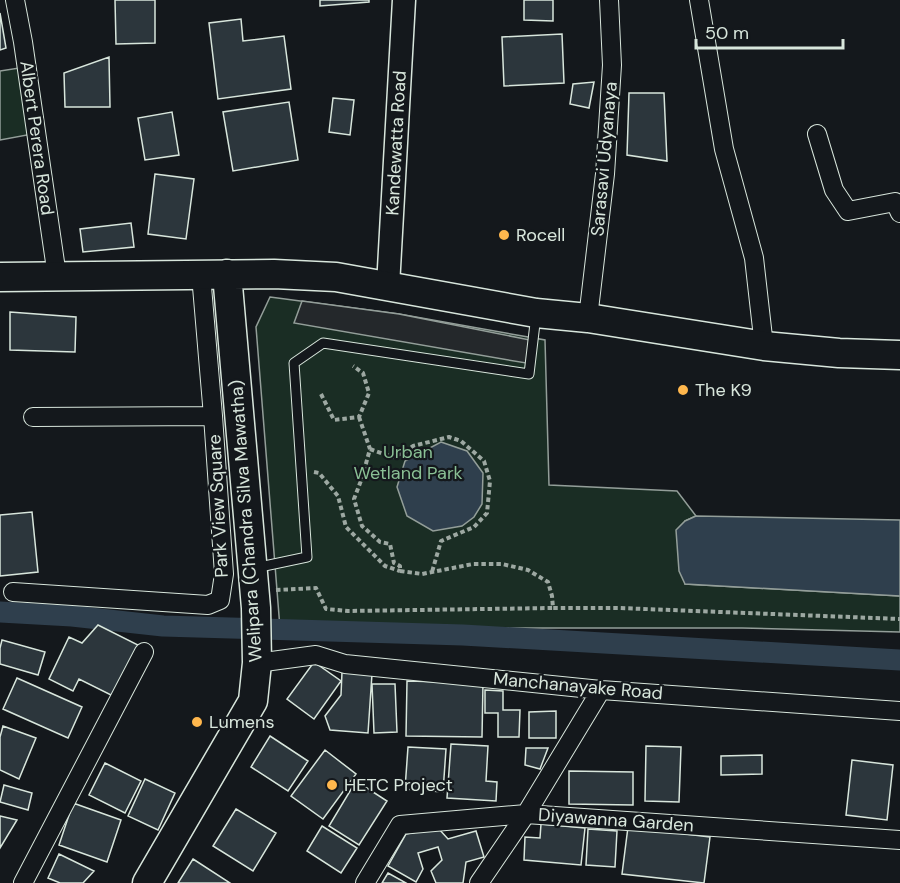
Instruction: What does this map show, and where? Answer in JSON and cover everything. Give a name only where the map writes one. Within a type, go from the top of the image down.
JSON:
[{"type":"main road","points":[[0,277],[214,275],[336,277],[536,313],[588,318],[764,346],[839,353],[900,355]]},
{"type":"main road","name":"Welipara (Chandra Silva Mawatha)","points":[[147,883],[253,701],[257,663],[254,589],[214,275]]},
{"type":"street","name":"Albert Perera Road","points":[[15,0],[57,276]]},
{"type":"street","name":"Kandewatta Road","points":[[388,286],[404,0]]},
{"type":"street","name":"Sarasavi Udyanaya","points":[[588,318],[604,174],[612,65],[609,0]]},
{"type":"street","points":[[699,0],[724,149],[754,258],[764,346]]},
{"type":"street","points":[[817,134],[834,190],[848,211],[895,202],[900,213]]},
{"type":"street","name":"Park View Square","points":[[13,592],[208,605],[220,600],[224,574],[213,416],[214,275]]},
{"type":"street","points":[[33,417],[213,416]]},
{"type":"street","points":[[23,883],[144,652]]},
{"type":"street","name":"Manchanayake Road","points":[[257,663],[316,655],[345,664],[601,690],[900,711]]},
{"type":"street","points":[[479,883],[526,814],[601,690]]},
{"type":"street","name":"Diyawanna Garden","points":[[365,883],[400,825],[526,814],[900,840]]},
{"type":"lane","points":[[254,589],[307,556],[294,363],[323,343],[529,374],[536,313]]},
{"type":"path","points":[[353,366],[363,373],[369,393],[359,417],[370,449],[354,499],[362,526],[380,542],[390,544],[394,563],[400,566],[400,571]]},
{"type":"path","points":[[321,394],[334,420],[359,417]]},
{"type":"path","points":[[370,449],[392,457],[413,446],[449,437],[461,441],[484,461],[490,481],[487,513],[474,527],[441,541],[432,572]]},
{"type":"path","points":[[311,471],[319,473],[338,496],[345,527],[385,567],[422,574],[473,564],[502,564],[528,570],[548,582],[553,608]]},
{"type":"path","points":[[254,589],[316,588],[326,609],[348,611],[619,608],[900,620]]},
{"type":"green space","points":[[19,68],[38,133],[0,140],[0,71]]},
{"type":"green space","name":"Urban Wetland Park","points":[[270,297],[399,314],[545,340],[549,485],[677,491],[696,516],[685,521],[685,584],[900,596],[900,632],[742,628],[280,628],[256,327]]},
{"type":"shaded area","points":[[302,301],[399,314],[530,340],[526,363],[294,323]]},
{"type":"water","points":[[441,442],[467,451],[483,473],[482,504],[474,517],[462,526],[433,531],[407,516],[397,487],[405,461]]},
{"type":"water","points":[[696,516],[900,520],[900,596],[685,584],[679,571],[676,530],[685,521]]},
{"type":"building","points":[[115,0],[155,0],[155,43],[116,44]]},
{"type":"building","points":[[320,0],[369,0],[369,2],[320,6]]},
{"type":"building","points":[[524,0],[553,0],[553,21],[524,20]]},
{"type":"building","points":[[0,13],[6,48],[0,50]]},
{"type":"building","points":[[241,19],[243,41],[284,36],[291,89],[218,99],[209,23]]},
{"type":"building","points":[[562,34],[564,83],[504,86],[502,37]]},
{"type":"building","points":[[109,57],[110,107],[65,107],[64,73]]},
{"type":"building","points":[[594,82],[589,108],[570,104],[573,84]]},
{"type":"building","points":[[629,93],[664,93],[667,161],[627,155]]},
{"type":"building","points":[[333,98],[354,100],[350,135],[329,132]]},
{"type":"building","points":[[289,102],[298,160],[233,171],[223,112]]},
{"type":"building","points":[[172,112],[179,155],[145,160],[138,118]]},
{"type":"building","points":[[155,174],[194,179],[186,239],[148,234]]},
{"type":"building","points":[[131,223],[134,247],[83,252],[80,229]]},
{"type":"building","points":[[10,312],[76,317],[75,352],[10,350]]},
{"type":"building","points":[[32,512],[38,572],[0,576],[0,515]]},
{"type":"building","points":[[98,625],[138,645],[113,696],[79,679],[73,691],[49,679],[69,637],[82,643]]},
{"type":"building","points":[[2,640],[45,652],[38,675],[0,664]]},
{"type":"building","points":[[314,662],[341,681],[314,719],[287,699]]},
{"type":"building","points":[[342,672],[372,674],[368,733],[330,730],[325,716],[341,695]]},
{"type":"building","points":[[17,678],[82,707],[68,738],[3,709]]},
{"type":"building","points":[[407,681],[483,683],[482,737],[406,736]]},
{"type":"building","points":[[372,684],[395,684],[397,732],[374,733]]},
{"type":"building","points":[[485,690],[503,691],[503,710],[520,710],[519,737],[498,737],[498,713],[485,713]]},
{"type":"building","points":[[556,711],[556,738],[529,738],[529,712]]},
{"type":"building","points":[[3,726],[36,738],[19,779],[0,770],[0,737]]},
{"type":"building","points":[[270,736],[308,761],[288,791],[251,767]]},
{"type":"building","points":[[451,744],[488,746],[486,781],[497,782],[496,801],[447,798]]},
{"type":"building","points":[[646,746],[681,747],[679,802],[645,801]]},
{"type":"building","points":[[408,747],[446,749],[443,792],[405,789]]},
{"type":"building","points":[[526,748],[548,748],[540,769],[525,765]]},
{"type":"building","points":[[325,750],[356,774],[323,819],[291,796]]},
{"type":"building","points":[[762,755],[762,774],[721,775],[721,756]]},
{"type":"building","points":[[852,760],[893,765],[887,820],[846,815]]},
{"type":"building","points":[[105,763],[141,781],[125,813],[89,795]]},
{"type":"building","points":[[569,771],[633,772],[633,805],[569,804]]},
{"type":"building","points":[[145,779],[175,793],[158,830],[128,816]]},
{"type":"building","points":[[356,781],[387,801],[359,845],[329,826]]},
{"type":"building","points":[[4,785],[32,793],[28,810],[0,802]]},
{"type":"building","points":[[73,803],[121,820],[107,862],[59,845]]},
{"type":"building","points":[[236,809],[276,833],[253,871],[213,846]]},
{"type":"building","points":[[0,816],[17,820],[0,848]]},
{"type":"building","points":[[541,824],[585,828],[581,865],[524,860],[525,837],[540,838]]},
{"type":"building","points":[[322,826],[357,848],[341,873],[307,851]]},
{"type":"building","points":[[628,827],[710,837],[704,883],[622,874]]},
{"type":"building","points":[[438,828],[448,839],[476,831],[484,857],[466,862],[463,883],[436,883],[431,871],[442,860],[438,847],[418,853],[423,869],[416,882],[388,866],[406,834]]},
{"type":"building","points":[[588,829],[617,831],[615,867],[586,865]]},
{"type":"building","points":[[59,854],[94,871],[83,883],[60,883],[48,878]]},
{"type":"building","points":[[193,859],[230,883],[178,883]]},
{"type":"building","points":[[388,873],[406,883],[382,883]]},
{"type":"waterway","points":[[0,612],[72,616],[163,626],[463,635],[900,660]]},
{"type":"place","name":"Rocell","points":[[504,235]]},
{"type":"place","name":"The K9","points":[[683,390]]},
{"type":"place","name":"Lumens","points":[[197,722]]},
{"type":"place","name":"HETC Project","points":[[332,785]]}]
